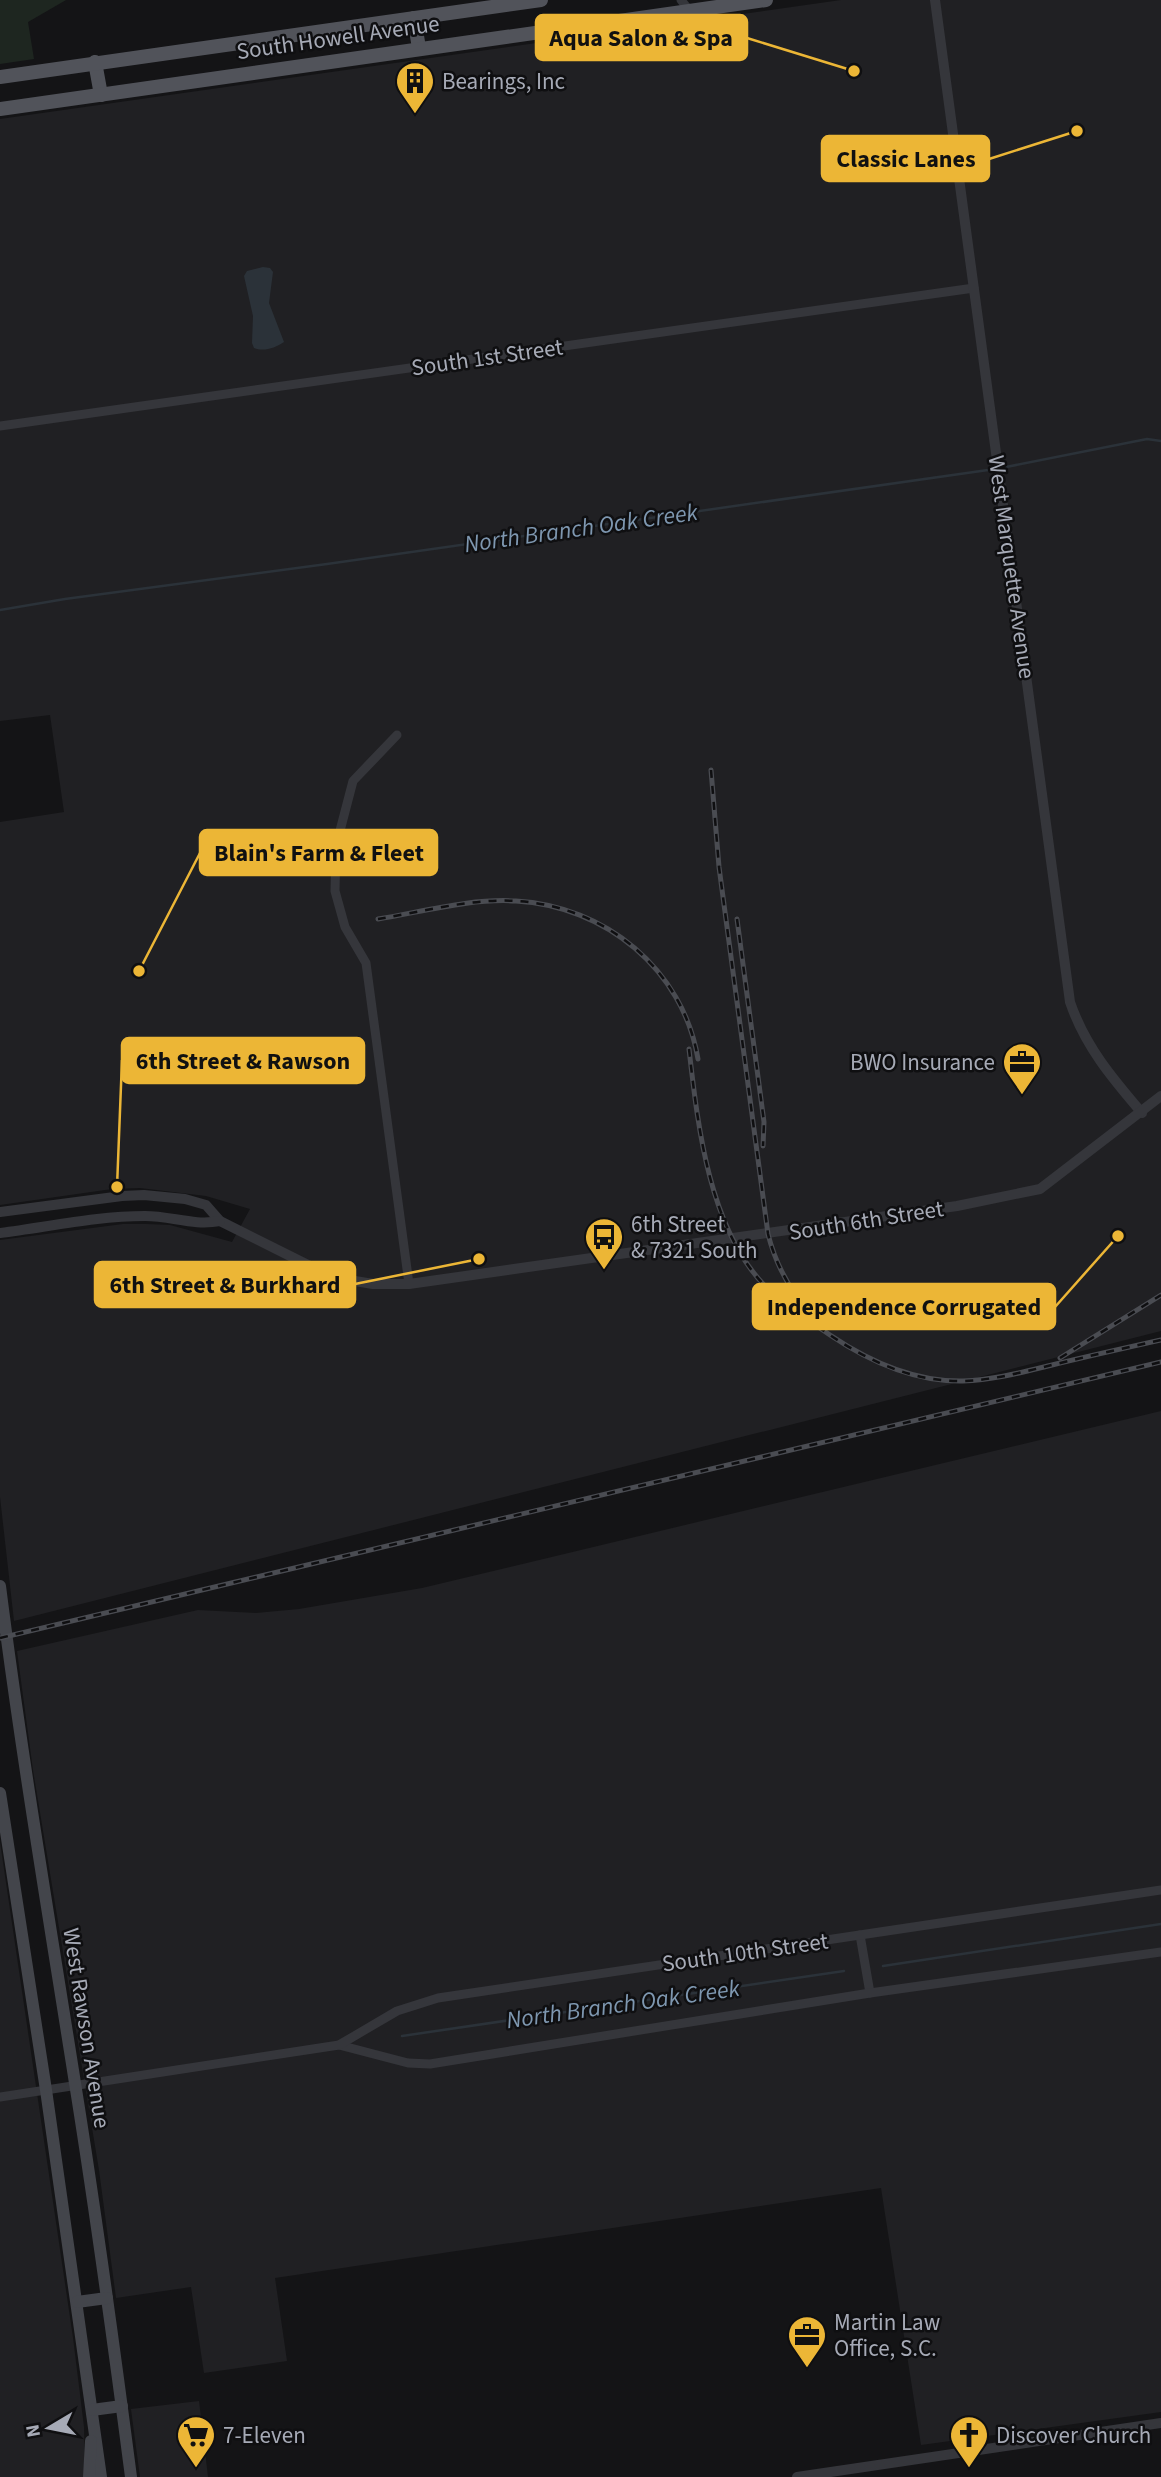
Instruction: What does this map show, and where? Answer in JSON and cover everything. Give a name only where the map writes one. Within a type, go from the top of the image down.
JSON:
[{"type":"main road","name":"South Howell Avenue","points":[[0,77],[541,0]]},
{"type":"main road","name":"South Howell Avenue","points":[[0,109],[419,48],[688,3],[766,0]]},
{"type":"main road","points":[[414,18],[419,48]]},
{"type":"main road","points":[[95,62],[100,95]]},
{"type":"main road","points":[[0,86],[43,71]]},
{"type":"main road","name":"West Rawson Avenue","points":[[0,1586],[29,1803],[75,2085],[131,2477]]},
{"type":"main road","points":[[0,1793],[102,2473]]},
{"type":"main road","points":[[77,2302],[107,2298]]},
{"type":"main road","points":[[92,2410],[122,2406]]},
{"type":"main road","points":[[89,2477],[93,2423]]},
{"type":"street","name":"West Marquette Avenue","points":[[936,0],[1070,1002],[1083,1035],[1096,1056],[1142,1113]]},
{"type":"street","name":"South 1st Street","points":[[0,426],[974,288]]},
{"type":"street","points":[[397,735],[353,781],[336,846],[335,891],[345,928],[366,963],[409,1284]]},
{"type":"street","name":"South 6th Street","points":[[0,1212],[99,1198],[144,1195],[185,1199],[206,1205],[220,1221],[337,1277],[373,1284],[409,1284],[945,1208],[1040,1189],[1161,1096]]},
{"type":"street","name":"South 6th Street","points":[[0,1233],[125,1217],[162,1217],[201,1224],[220,1221]]},
{"type":"street","name":"South 10th Street","points":[[0,2096],[339,2045],[397,2011],[438,1998],[1161,1890]]},
{"type":"street","points":[[860,1935],[870,1993]]},
{"type":"street","name":"South 10th Street","points":[[339,2045],[408,2063],[430,2064],[870,1993],[1161,1952]]},
{"type":"street","points":[[797,2477],[1161,2423]]},
{"type":"shaded area","points":[[0,0],[66,0],[28,22],[34,59],[0,64]]},
{"type":"shaded area","points":[[841,0],[1161,0],[1161,1331],[14,1621],[0,1497],[0,1240],[123,1224],[146,1224],[170,1225],[232,1242],[250,1209],[206,1196],[140,1188],[112,1189],[0,1205],[0,822],[64,812],[50,715],[0,721],[0,119]]},
{"type":"shaded area","points":[[270,268],[273,272],[269,303],[284,342],[262,350],[254,348],[252,343],[253,316],[244,276],[247,271]]},
{"type":"shaded area","points":[[1161,1411],[1161,2412],[921,2445],[881,2188],[275,2278],[287,2361],[204,2373],[191,2287],[116,2298],[99,2170],[33,1770],[17,1651],[198,1610],[256,1613],[299,1609],[422,1588]]},
{"type":"shaded area","points":[[0,1842],[73,2338],[84,2427],[85,2477],[0,2477]]},
{"type":"shaded area","points":[[199,2401],[208,2477],[140,2477],[131,2409]]},
{"type":"waterway","name":"North Branch Oak Creek","points":[[1001,468],[1147,439],[1161,441]]},
{"type":"waterway","name":"North Branch Oak Creek","points":[[0,610],[995,469]]},
{"type":"waterway","name":"North Branch Oak Creek","points":[[883,1966],[1161,1924]]},
{"type":"waterway","name":"North Branch Oak Creek","points":[[402,2036],[844,1971]]},
{"type":"railway","points":[[711,770],[719,867],[768,1234],[786,1279],[814,1318]]},
{"type":"railway","points":[[378,919],[464,904],[499,901],[549,906],[580,915],[609,929],[635,948],[657,971],[676,997],[690,1027],[698,1059]]},
{"type":"railway","points":[[737,919],[764,1122],[763,1146]]},
{"type":"railway","points":[[689,1049],[702,1143],[719,1207],[731,1236],[766,1287],[797,1313],[845,1345],[877,1362],[910,1374],[963,1381],[1008,1375],[1161,1340]]},
{"type":"railway","points":[[1060,1358],[1161,1295]]},
{"type":"railway","points":[[0,1638],[1161,1362]]},
{"type":"place","name":"Aqua Salon & Spa","points":[[854,71]]},
{"type":"place","name":"Bearings, Inc","points":[[415,115]]},
{"type":"place","name":"Classic Lanes","points":[[1077,131]]},
{"type":"place","name":"Blain's Farm & Fleet","points":[[139,971]]},
{"type":"place","name":"BWO Insurance","points":[[1022,1096]]},
{"type":"place","name":"6th Street & Rawson","points":[[117,1187]]},
{"type":"place","name":"Independence Corrugated","points":[[1118,1236]]},
{"type":"place","name":"6th Street & Burkhard","points":[[479,1259]]},
{"type":"place","name":"6th Street & 7321 South","points":[[604,1271]]},
{"type":"place","name":"Martin Law Office, S.C.","points":[[807,2369]]},
{"type":"place","name":"7-Eleven","points":[[196,2469]]},
{"type":"place","name":"Discover Church","points":[[969,2469]]}]
